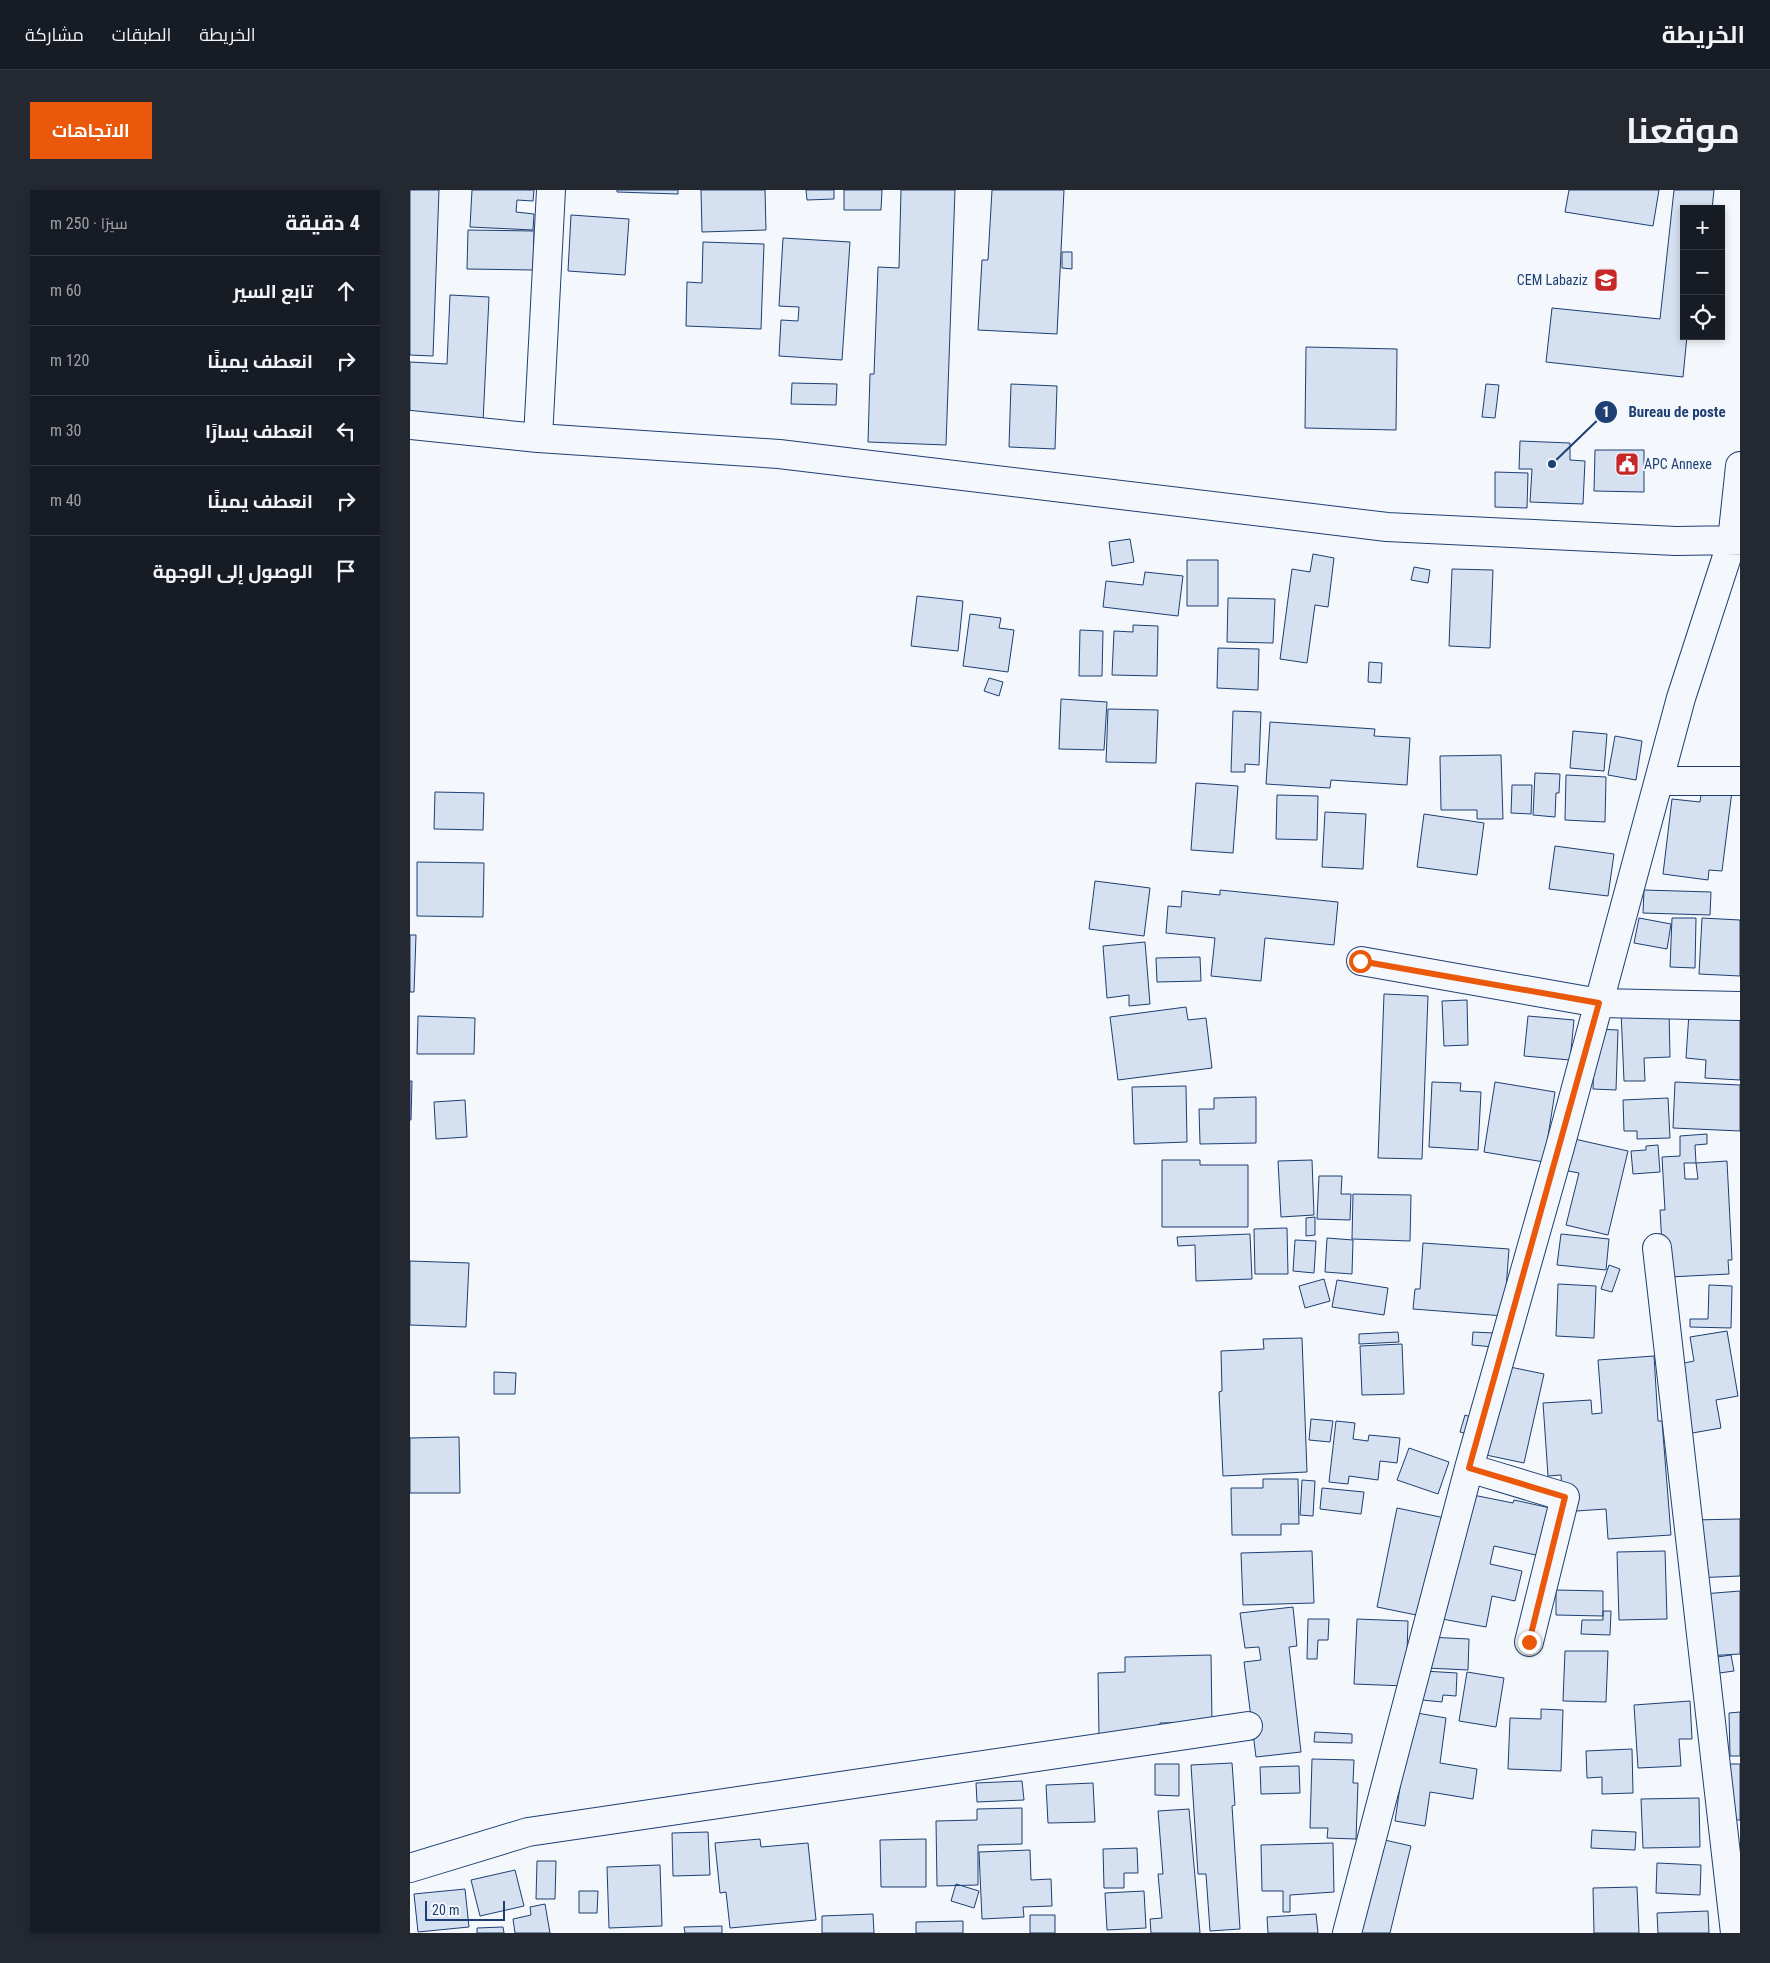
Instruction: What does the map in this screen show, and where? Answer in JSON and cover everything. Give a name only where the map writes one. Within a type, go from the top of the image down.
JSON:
[{"type":"street","points":[[538,438],[551,190]]},
{"type":"street","points":[[410,424],[538,438],[779,454],[1387,527],[1676,541],[1736,540]]},
{"type":"street","points":[[1347,1933],[1469,1468],[1599,1003],[1681,698],[1736,540],[1740,466]]},
{"type":"street","points":[[1659,781],[1740,781]]},
{"type":"street","points":[[1360,961],[1599,1003],[1740,1006]]},
{"type":"street","points":[[1657,1248],[1735,1933]]},
{"type":"street","points":[[1469,1468],[1565,1497],[1529,1642]]},
{"type":"street","points":[[410,1868],[528,1832],[1248,1726]]},
{"type":"building","points":[[410,190],[439,190],[433,356],[410,355]]},
{"type":"building","points":[[472,190],[534,190],[533,201],[517,200],[516,212],[534,214],[533,230],[470,227]]},
{"type":"building","points":[[617,190],[678,190],[678,194],[617,192]]},
{"type":"building","points":[[701,190],[765,190],[766,230],[702,232]]},
{"type":"building","points":[[806,190],[834,190],[834,199],[807,200]]},
{"type":"building","points":[[844,190],[882,190],[881,210],[844,210]]},
{"type":"building","points":[[901,190],[955,190],[946,445],[868,442],[870,374],[874,374],[878,267],[899,268]]},
{"type":"building","points":[[992,190],[1064,190],[1057,334],[978,330],[982,260],[988,260]]},
{"type":"building","points":[[1569,190],[1659,190],[1653,226],[1565,212]]},
{"type":"building","points":[[1674,190],[1714,190],[1712,205],[1680,205],[1680,340],[1687,340],[1683,377],[1546,362],[1552,308],[1660,319]]},
{"type":"building","points":[[571,215],[629,219],[625,275],[568,271]]},
{"type":"building","points":[[468,230],[534,231],[533,270],[467,269]]},
{"type":"building","points":[[783,238],[850,242],[842,360],[779,356],[781,320],[798,321],[799,307],[779,306]]},
{"type":"building","points":[[703,242],[764,244],[761,329],[686,326],[687,282],[702,283]]},
{"type":"building","points":[[1062,252],[1072,252],[1072,269],[1062,268]]},
{"type":"building","points":[[450,295],[489,297],[483,422],[410,419],[410,362],[447,364]]},
{"type":"building","points":[[1306,347],[1397,349],[1396,430],[1305,428]]},
{"type":"building","points":[[792,383],[837,384],[836,405],[791,404]]},
{"type":"building","points":[[1011,384],[1057,386],[1055,449],[1009,447]]},
{"type":"building","points":[[1486,384],[1499,385],[1495,418],[1482,417]]},
{"type":"building","points":[[1520,441],[1570,443],[1570,460],[1585,461],[1583,504],[1530,502],[1532,469],[1519,469]]},
{"type":"building","points":[[1595,450],[1644,450],[1644,492],[1594,491]]},
{"type":"building","points":[[1495,472],[1528,473],[1527,508],[1495,507]]},
{"type":"building","points":[[1130,539],[1134,562],[1112,566],[1109,542]]},
{"type":"building","points":[[1313,554],[1334,558],[1328,607],[1315,605],[1307,663],[1280,659],[1292,569],[1310,572]]},
{"type":"building","points":[[1187,560],[1218,560],[1218,606],[1187,606]]},
{"type":"building","points":[[1414,567],[1430,570],[1428,583],[1411,580]]},
{"type":"building","points":[[1452,569],[1493,570],[1490,648],[1449,646]]},
{"type":"building","points":[[1145,572],[1183,576],[1178,616],[1103,607],[1106,581],[1143,585]]},
{"type":"building","points":[[917,596],[963,601],[958,651],[911,646]]},
{"type":"building","points":[[1228,598],[1275,599],[1273,643],[1227,642]]},
{"type":"building","points":[[970,614],[1001,618],[999,628],[1014,630],[1008,672],[963,666]]},
{"type":"building","points":[[1133,625],[1158,626],[1157,676],[1112,675],[1114,631],[1133,632]]},
{"type":"building","points":[[1080,630],[1103,631],[1102,676],[1079,676]]},
{"type":"building","points":[[1218,648],[1259,649],[1258,690],[1217,688]]},
{"type":"building","points":[[1369,662],[1382,663],[1381,683],[1368,682]]},
{"type":"building","points":[[989,678],[1003,682],[999,696],[984,691]]},
{"type":"building","points":[[1061,699],[1107,702],[1104,750],[1059,749]]},
{"type":"building","points":[[1108,709],[1158,710],[1156,763],[1106,762]]},
{"type":"building","points":[[1233,711],[1261,712],[1259,765],[1245,764],[1245,772],[1231,772]]},
{"type":"building","points":[[1270,722],[1375,729],[1374,736],[1410,738],[1407,785],[1331,780],[1330,788],[1266,784]]},
{"type":"building","points":[[1573,731],[1607,734],[1604,771],[1570,768]]},
{"type":"building","points":[[1615,736],[1642,741],[1636,780],[1608,775]]},
{"type":"building","points":[[1501,755],[1503,819],[1477,819],[1477,810],[1441,810],[1440,756]]},
{"type":"building","points":[[1535,773],[1560,774],[1559,793],[1556,793],[1555,817],[1533,815]]},
{"type":"building","points":[[1566,775],[1606,777],[1605,822],[1565,820]]},
{"type":"building","points":[[1196,783],[1238,786],[1233,853],[1191,850]]},
{"type":"building","points":[[1512,785],[1532,785],[1531,814],[1511,813]]},
{"type":"building","points":[[1702,787],[1732,791],[1722,871],[1709,870],[1708,880],[1663,874],[1672,799],[1700,802]]},
{"type":"building","points":[[435,792],[484,793],[483,830],[434,829]]},
{"type":"building","points":[[1277,795],[1318,796],[1317,840],[1276,839]]},
{"type":"building","points":[[1325,812],[1366,814],[1363,869],[1322,867]]},
{"type":"building","points":[[1424,814],[1484,823],[1477,875],[1417,867]]},
{"type":"building","points":[[1555,846],[1614,854],[1608,896],[1549,889]]},
{"type":"building","points":[[417,862],[484,863],[483,917],[417,916]]},
{"type":"building","points":[[1095,881],[1150,888],[1144,936],[1089,929]]},
{"type":"building","points":[[1220,890],[1338,902],[1334,945],[1265,938],[1261,981],[1211,976],[1215,938],[1166,933],[1168,906],[1181,907],[1182,891],[1220,895]]},
{"type":"building","points":[[1644,890],[1711,892],[1710,915],[1643,913]]},
{"type":"building","points":[[1639,918],[1671,924],[1667,949],[1634,943]]},
{"type":"building","points":[[1672,918],[1696,918],[1695,968],[1670,967]]},
{"type":"building","points":[[1702,918],[1740,920],[1740,976],[1699,974]]},
{"type":"building","points":[[410,935],[416,935],[414,992],[410,992]]},
{"type":"building","points":[[1145,942],[1150,1004],[1129,1006],[1129,995],[1107,998],[1103,946]]},
{"type":"building","points":[[1200,957],[1201,981],[1157,982],[1156,958]]},
{"type":"building","points":[[1384,994],[1428,996],[1422,1159],[1378,1158]]},
{"type":"building","points":[[1467,1000],[1468,1045],[1444,1046],[1442,1001]]},
{"type":"building","points":[[1186,1007],[1188,1020],[1206,1018],[1212,1068],[1118,1080],[1110,1017]]},
{"type":"building","points":[[1669,1010],[1670,1057],[1644,1058],[1645,1081],[1624,1081],[1621,1011]]},
{"type":"building","points":[[1689,1013],[1740,1016],[1740,1080],[1705,1078],[1706,1060],[1686,1058]]},
{"type":"building","points":[[418,1016],[475,1018],[474,1054],[417,1054]]},
{"type":"building","points":[[1528,1016],[1574,1020],[1570,1060],[1524,1056]]},
{"type":"building","points":[[1595,1029],[1618,1030],[1616,1090],[1593,1089]]},
{"type":"building","points":[[410,1081],[412,1081],[411,1120],[410,1120]]},
{"type":"building","points":[[1432,1082],[1461,1083],[1460,1091],[1481,1092],[1478,1150],[1429,1147]]},
{"type":"building","points":[[1495,1082],[1555,1092],[1544,1162],[1484,1152]]},
{"type":"building","points":[[1675,1082],[1740,1085],[1740,1131],[1673,1128]]},
{"type":"building","points":[[1186,1086],[1187,1142],[1134,1144],[1132,1087]]},
{"type":"building","points":[[1256,1097],[1256,1143],[1200,1144],[1199,1109],[1214,1109],[1214,1098]]},
{"type":"building","points":[[1668,1098],[1670,1138],[1637,1139],[1637,1131],[1624,1131],[1623,1100]]},
{"type":"building","points":[[465,1100],[467,1137],[436,1139],[434,1102]]},
{"type":"building","points":[[1707,1134],[1707,1144],[1695,1145],[1696,1163],[1727,1161],[1732,1260],[1728,1260],[1729,1274],[1669,1277],[1663,1263],[1660,1210],[1665,1210],[1662,1157],[1680,1156],[1680,1136]],"holes":[[[1684,1163],[1696,1163],[1698,1179],[1685,1179]]]},
{"type":"building","points":[[1570,1138],[1628,1151],[1608,1235],[1566,1225],[1579,1173],[1563,1170]]},
{"type":"building","points":[[1658,1145],[1660,1172],[1633,1174],[1631,1151],[1646,1150],[1646,1146]]},
{"type":"building","points":[[1162,1160],[1200,1160],[1200,1165],[1248,1165],[1248,1227],[1162,1227]]},
{"type":"building","points":[[1312,1160],[1314,1215],[1281,1217],[1278,1161]]},
{"type":"building","points":[[1319,1176],[1342,1176],[1341,1194],[1351,1194],[1350,1220],[1317,1219]]},
{"type":"building","points":[[1353,1194],[1411,1195],[1410,1241],[1352,1239]]},
{"type":"building","points":[[1315,1217],[1315,1235],[1306,1236],[1306,1218]]},
{"type":"building","points":[[1287,1228],[1288,1274],[1255,1274],[1254,1229]]},
{"type":"building","points":[[1250,1234],[1252,1279],[1196,1281],[1195,1245],[1178,1246],[1177,1237]]},
{"type":"building","points":[[1561,1234],[1609,1239],[1606,1270],[1557,1265]]},
{"type":"building","points":[[1327,1238],[1353,1240],[1352,1274],[1325,1272]]},
{"type":"building","points":[[1295,1240],[1316,1241],[1314,1273],[1293,1271]]},
{"type":"building","points":[[1423,1243],[1509,1249],[1504,1316],[1413,1309],[1415,1289],[1420,1289]]},
{"type":"building","points":[[410,1261],[469,1263],[466,1327],[410,1325]]},
{"type":"building","points":[[1609,1265],[1620,1269],[1612,1292],[1601,1289]]},
{"type":"building","points":[[1324,1279],[1330,1301],[1305,1308],[1299,1286]]},
{"type":"building","points":[[1337,1280],[1388,1288],[1384,1315],[1332,1307]]},
{"type":"building","points":[[1558,1284],[1596,1286],[1594,1338],[1556,1336]]},
{"type":"building","points":[[1709,1285],[1732,1286],[1731,1328],[1690,1327],[1690,1319],[1708,1319]]},
{"type":"building","points":[[1727,1331],[1738,1396],[1716,1400],[1721,1428],[1681,1435],[1670,1366],[1694,1361],[1690,1337]]},
{"type":"building","points":[[1398,1332],[1399,1342],[1359,1344],[1359,1334]]},
{"type":"building","points":[[1473,1332],[1494,1333],[1494,1347],[1472,1345]]},
{"type":"building","points":[[1302,1338],[1307,1472],[1223,1476],[1219,1392],[1222,1391],[1221,1351],[1264,1349],[1263,1339]]},
{"type":"building","points":[[1402,1344],[1404,1394],[1362,1395],[1360,1346]]},
{"type":"building","points":[[1654,1356],[1658,1421],[1662,1421],[1671,1535],[1608,1539],[1606,1509],[1576,1511],[1574,1492],[1562,1493],[1561,1475],[1548,1476],[1543,1403],[1591,1400],[1592,1414],[1602,1413],[1598,1360]]},
{"type":"building","points":[[1505,1366],[1544,1374],[1524,1463],[1486,1455]]},
{"type":"building","points":[[494,1372],[516,1373],[515,1394],[494,1394]]},
{"type":"building","points":[[1465,1415],[1476,1419],[1471,1435],[1460,1432]]},
{"type":"building","points":[[1311,1419],[1333,1421],[1330,1442],[1309,1440]]},
{"type":"building","points":[[1336,1421],[1355,1423],[1353,1439],[1368,1441],[1369,1435],[1400,1438],[1397,1463],[1380,1461],[1378,1480],[1349,1476],[1348,1484],[1329,1482]]},
{"type":"building","points":[[459,1437],[460,1493],[410,1493],[410,1438]]},
{"type":"building","points":[[1409,1448],[1449,1462],[1438,1494],[1397,1480]]},
{"type":"building","points":[[1263,1479],[1298,1479],[1299,1524],[1281,1524],[1281,1535],[1232,1535],[1231,1488],[1263,1488]]},
{"type":"building","points":[[1302,1480],[1315,1481],[1313,1516],[1300,1515]]},
{"type":"building","points":[[1322,1488],[1364,1492],[1361,1514],[1320,1509]]},
{"type":"building","points":[[1468,1494],[1513,1503],[1514,1500],[1555,1509],[1545,1557],[1494,1546],[1490,1564],[1522,1571],[1515,1601],[1492,1596],[1486,1627],[1442,1619]]},
{"type":"building","points":[[1397,1508],[1445,1518],[1421,1616],[1377,1607]]},
{"type":"building","points":[[1740,1519],[1740,1576],[1694,1578],[1692,1520]]},
{"type":"building","points":[[1312,1551],[1314,1603],[1243,1605],[1241,1553]]},
{"type":"building","points":[[1665,1551],[1667,1619],[1619,1620],[1617,1552]]},
{"type":"building","points":[[1556,1590],[1603,1591],[1603,1616],[1556,1615]]},
{"type":"building","points":[[1740,1591],[1740,1654],[1707,1656],[1703,1594]]},
{"type":"building","points":[[1293,1607],[1297,1646],[1289,1647],[1301,1752],[1256,1757],[1244,1662],[1261,1660],[1259,1647],[1245,1648],[1240,1613]]},
{"type":"building","points":[[1603,1611],[1611,1611],[1610,1635],[1581,1634],[1582,1620],[1603,1620]]},
{"type":"building","points":[[1308,1619],[1329,1619],[1328,1640],[1318,1640],[1317,1659],[1307,1659]]},
{"type":"building","points":[[1357,1619],[1408,1621],[1406,1686],[1354,1684]]},
{"type":"building","points":[[1428,1637],[1469,1639],[1468,1670],[1427,1668]]},
{"type":"building","points":[[1565,1651],[1608,1651],[1606,1702],[1563,1701]]},
{"type":"building","points":[[1211,1655],[1212,1722],[1160,1723],[1160,1735],[1099,1736],[1098,1673],[1125,1672],[1125,1657]]},
{"type":"building","points":[[1731,1655],[1734,1671],[1712,1674],[1710,1658]]},
{"type":"building","points":[[1424,1671],[1457,1673],[1456,1696],[1443,1695],[1442,1702],[1422,1700]]},
{"type":"building","points":[[1467,1672],[1504,1678],[1496,1727],[1459,1721]]},
{"type":"building","points":[[1690,1701],[1692,1739],[1679,1739],[1681,1766],[1638,1768],[1634,1705]]},
{"type":"building","points":[[1541,1709],[1563,1710],[1561,1771],[1508,1769],[1510,1718],[1541,1719]]},
{"type":"building","points":[[1411,1712],[1446,1718],[1440,1763],[1477,1769],[1473,1799],[1430,1792],[1425,1826],[1395,1821]]},
{"type":"building","points":[[1740,1712],[1740,1756],[1730,1756],[1729,1713]]},
{"type":"building","points":[[1315,1732],[1352,1734],[1352,1743],[1314,1742]]},
{"type":"building","points":[[1632,1749],[1633,1793],[1602,1794],[1602,1777],[1587,1778],[1586,1751]]},
{"type":"building","points":[[1312,1759],[1354,1760],[1353,1783],[1358,1783],[1356,1839],[1327,1838],[1328,1828],[1310,1828]]},
{"type":"building","points":[[1232,1763],[1235,1805],[1232,1806],[1240,1929],[1210,1931],[1206,1874],[1198,1874],[1191,1765]]},
{"type":"building","points":[[1155,1764],[1179,1764],[1179,1796],[1155,1795]]},
{"type":"building","points":[[1727,1764],[1740,1764],[1740,1820],[1728,1820]]},
{"type":"building","points":[[1299,1766],[1300,1793],[1261,1794],[1260,1767]]},
{"type":"building","points":[[1022,1781],[1024,1800],[977,1802],[976,1783]]},
{"type":"building","points":[[1093,1783],[1095,1822],[1048,1823],[1046,1785]]},
{"type":"building","points":[[1699,1798],[1700,1847],[1643,1848],[1641,1799]]},
{"type":"building","points":[[1022,1808],[1022,1844],[978,1845],[978,1885],[937,1886],[936,1821],[977,1820],[977,1809]]},
{"type":"building","points":[[1189,1809],[1200,1933],[1151,1933],[1150,1919],[1162,1918],[1158,1874],[1163,1874],[1158,1811]]},
{"type":"building","points":[[1592,1830],[1636,1832],[1635,1850],[1591,1848]]},
{"type":"building","points":[[708,1832],[710,1875],[673,1876],[672,1833]]},
{"type":"building","points":[[1376,1838],[1411,1846],[1390,1933],[1354,1933]]},
{"type":"building","points":[[760,1839],[761,1847],[808,1843],[816,1920],[730,1928],[726,1892],[720,1893],[715,1843]]},
{"type":"building","points":[[926,1839],[926,1887],[881,1887],[880,1840]]},
{"type":"building","points":[[1333,1843],[1334,1892],[1290,1895],[1290,1912],[1283,1912],[1283,1891],[1262,1891],[1261,1845]]},
{"type":"building","points":[[1137,1848],[1138,1873],[1124,1873],[1124,1888],[1104,1888],[1103,1849]]},
{"type":"building","points":[[1030,1850],[1031,1880],[1051,1879],[1052,1906],[1023,1907],[1024,1917],[982,1919],[979,1852]]},
{"type":"building","points":[[537,1861],[556,1861],[555,1899],[536,1899]]},
{"type":"building","points":[[1657,1863],[1701,1865],[1700,1895],[1656,1893]]},
{"type":"building","points":[[660,1865],[662,1926],[609,1928],[607,1867]]},
{"type":"building","points":[[515,1870],[524,1906],[480,1916],[471,1880]]},
{"type":"building","points":[[956,1884],[979,1891],[974,1908],[951,1901]]},
{"type":"building","points":[[1637,1887],[1639,1933],[1594,1933],[1593,1888]]},
{"type":"building","points":[[465,1889],[469,1927],[418,1932],[414,1894]]},
{"type":"building","points":[[579,1891],[598,1891],[597,1913],[579,1913]]},
{"type":"building","points":[[1144,1891],[1146,1928],[1107,1930],[1105,1893]]},
{"type":"building","points":[[545,1904],[550,1933],[515,1933],[513,1919],[531,1915],[530,1907]]},
{"type":"building","points":[[1708,1911],[1709,1933],[1658,1933],[1657,1913]]},
{"type":"building","points":[[873,1914],[874,1933],[822,1933],[822,1916]]},
{"type":"building","points":[[1316,1914],[1318,1933],[1268,1933],[1267,1917]]},
{"type":"building","points":[[1030,1915],[1055,1915],[1055,1933],[1030,1933]]},
{"type":"building","points":[[963,1921],[963,1933],[916,1933],[916,1922]]},
{"type":"building","points":[[722,1926],[722,1933],[685,1933],[684,1927]]},
{"type":"building","points":[[503,1927],[504,1933],[477,1933],[477,1928]]},
{"type":"place","name":"CEM Labaziz","points":[[1606,280]]},
{"type":"place","name":"Bureau de poste","points":[[1552,464]]},
{"type":"place","name":"APC Annexe","points":[[1627,464]]},
{"type":"route","points":[[1360,961],[1599,1003],[1469,1468],[1565,1497],[1529,1642]]}]
